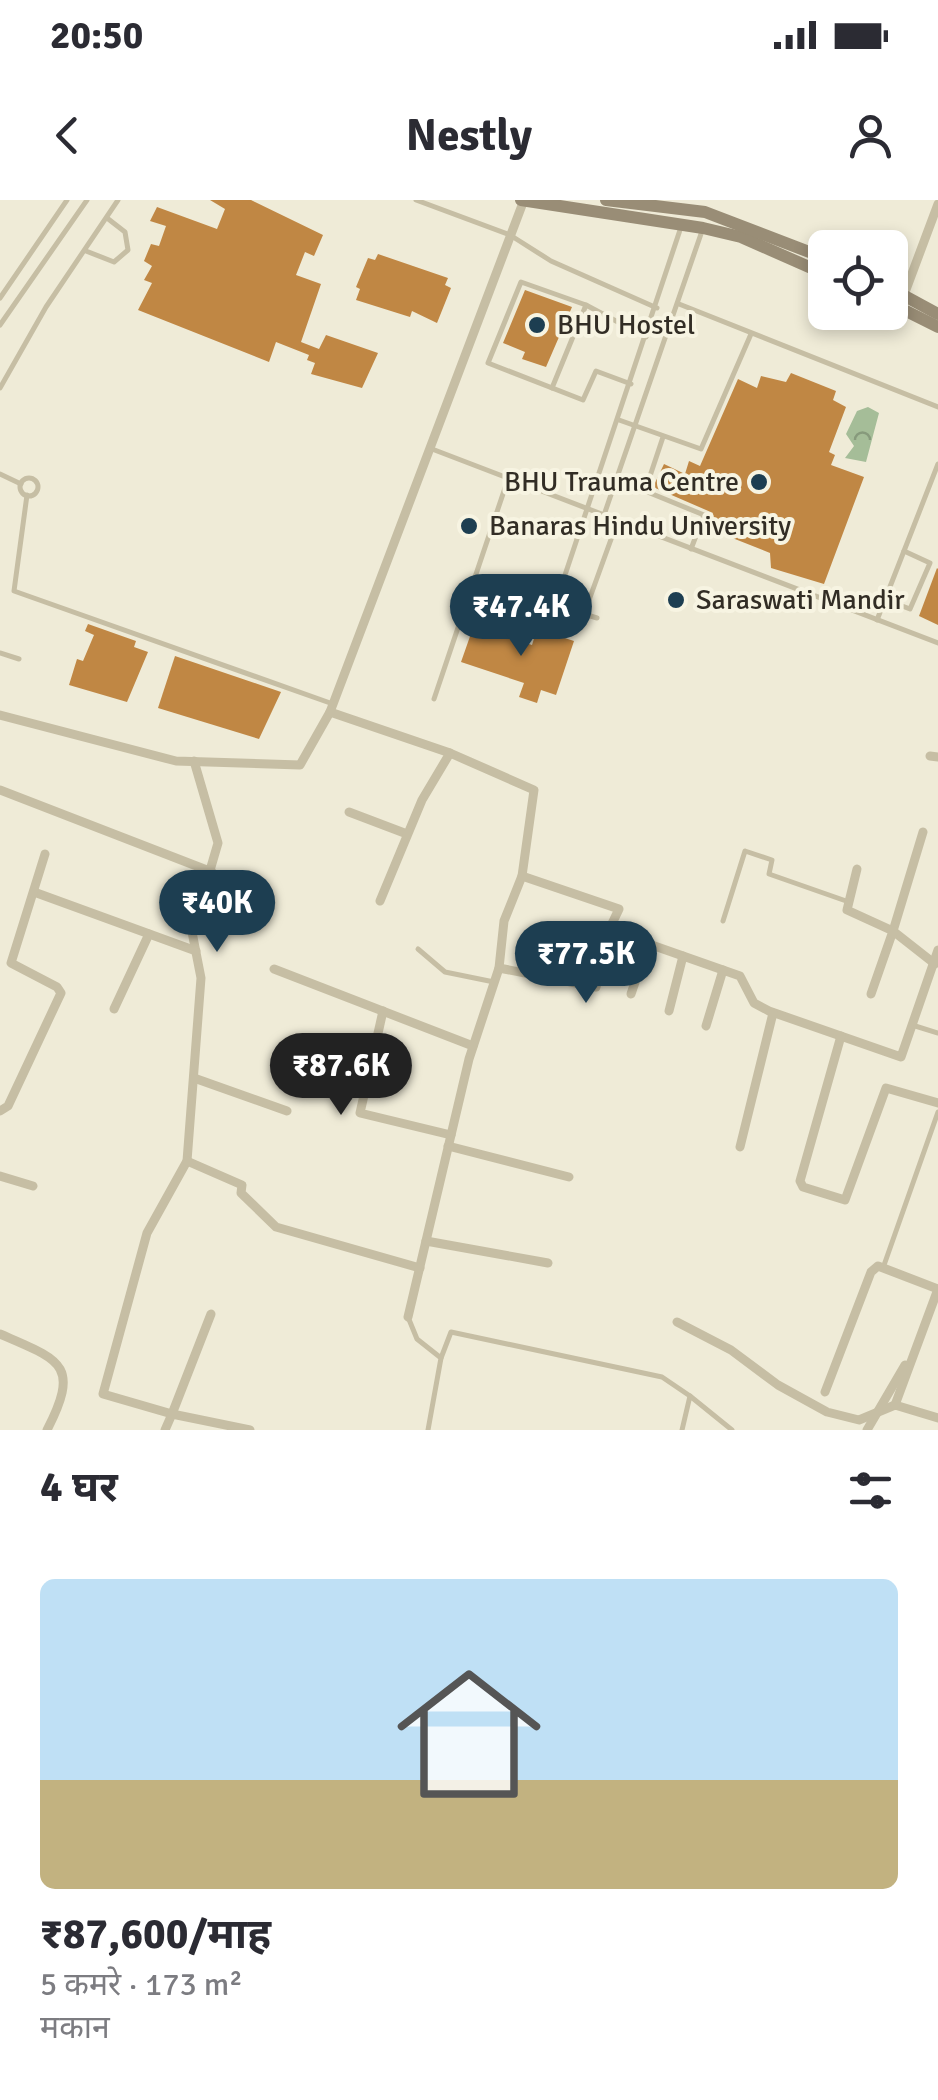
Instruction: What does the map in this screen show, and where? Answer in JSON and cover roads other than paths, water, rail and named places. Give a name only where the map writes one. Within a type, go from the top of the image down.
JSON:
[{"type":"main road","points":[[523,200],[742,232],[808,253]]},
{"type":"main road","points":[[606,200],[706,206],[742,232],[808,265]]},
{"type":"main road","points":[[703,228],[706,206]]},
{"type":"main road","points":[[908,297],[938,314]]},
{"type":"main road","points":[[908,312],[938,327]]},
{"type":"street","points":[[0,715],[176,761],[300,765],[331,708],[523,200]]},
{"type":"street","points":[[908,284],[938,204]]},
{"type":"street","points":[[331,708],[534,790],[522,876],[504,921],[499,968],[473,1046],[408,1316]]},
{"type":"street","points":[[380,901],[407,834],[450,754]]},
{"type":"street","points":[[194,761],[216,824],[218,843],[192,932],[201,978],[187,1161],[147,1232],[103,1390],[108,1397],[250,1430]]},
{"type":"street","points":[[0,790],[212,872]]},
{"type":"street","points":[[349,812],[407,834]]},
{"type":"street","points":[[871,994],[924,832]]},
{"type":"street","points":[[14,966],[12,958],[45,854]]},
{"type":"street","points":[[857,870],[847,910],[893,931],[936,964]]},
{"type":"street","points":[[499,968],[596,986],[609,930],[619,909],[522,876]]},
{"type":"street","points":[[34,892],[196,951]]},
{"type":"street","points":[[609,930],[740,976],[754,1003],[774,1013],[901,1057],[938,950]]},
{"type":"street","points":[[114,1009],[148,934]]},
{"type":"street","points":[[631,994],[648,944]]},
{"type":"street","points":[[668,1012],[683,956]]},
{"type":"street","points":[[0,966],[14,966],[61,989],[8,1106],[0,1111]]},
{"type":"street","points":[[274,969],[473,1046]]},
{"type":"street","points":[[706,1026],[722,970]]},
{"type":"street","points":[[383,1011],[360,1113],[451,1134]]},
{"type":"street","points":[[740,1147],[774,1013]]},
{"type":"street","points":[[841,1036],[823,1090],[800,1182],[803,1187],[845,1200],[884,1089],[938,1104]]},
{"type":"street","points":[[194,1078],[287,1111]]},
{"type":"street","points":[[448,1146],[568,1177]]},
{"type":"street","points":[[187,1161],[242,1184],[242,1192],[276,1228],[420,1268]]},
{"type":"street","points":[[0,1178],[33,1186]]},
{"type":"street","points":[[426,1241],[548,1264]]},
{"type":"street","points":[[825,1392],[870,1272],[883,1268],[938,1289],[895,1405]]},
{"type":"street","points":[[165,1430],[210,1314]]},
{"type":"street","points":[[677,1322],[732,1350],[778,1385],[827,1412],[859,1420],[895,1405],[938,1418]]},
{"type":"street","points":[[0,1334],[60,1362],[66,1374],[65,1396],[47,1430]]},
{"type":"street","points":[[867,1430],[919,1341]]},
{"type":"lane","points":[[0,298],[67,200]]},
{"type":"lane","points":[[0,325],[87,200]]},
{"type":"lane","points":[[0,388],[118,200]]},
{"type":"lane","points":[[416,200],[510,236],[550,261],[657,308]]},
{"type":"lane","points":[[85,250],[105,262],[121,260],[128,240],[107,218]]},
{"type":"lane","points":[[554,605],[590,510],[682,224]]},
{"type":"lane","points":[[604,515],[703,228]]},
{"type":"lane","points":[[631,384],[596,371],[583,400],[488,363],[521,282],[586,305],[646,337]]},
{"type":"lane","points":[[678,304],[938,407]]},
{"type":"lane","points":[[552,388],[586,305]]},
{"type":"lane","points":[[619,420],[700,449],[751,333]]},
{"type":"lane","points":[[664,436],[646,491],[704,515],[691,548]]},
{"type":"lane","points":[[432,448],[938,643]]},
{"type":"lane","points":[[876,620],[938,464]]},
{"type":"lane","points":[[0,474],[21,484],[27,496],[14,591],[331,708]]},
{"type":"lane","points":[[21,484],[30,478],[38,483],[36,494],[27,496]]},
{"type":"lane","points":[[434,699],[508,478]]},
{"type":"lane","points":[[584,614],[618,520]]},
{"type":"lane","points":[[884,600],[910,609],[930,563],[904,551]]},
{"type":"lane","points":[[474,580],[597,618]]},
{"type":"lane","points":[[0,653],[18,659]]},
{"type":"lane","points":[[722,921],[746,851],[772,860],[770,874],[849,902]]},
{"type":"lane","points":[[418,949],[445,972],[494,982]]},
{"type":"lane","points":[[912,1025],[938,1032]]},
{"type":"lane","points":[[883,1268],[938,1112]]},
{"type":"lane","points":[[408,1316],[417,1339],[441,1358]]},
{"type":"lane","points":[[428,1430],[441,1358],[450,1332],[662,1377],[732,1430]]},
{"type":"lane","points":[[682,1430],[690,1396]]},
{"type":"place","name":"BHU Hostel","points":[[537,325]]},
{"type":"place","name":"BHU Trauma Centre","points":[[759,482]]},
{"type":"place","name":"Banaras Hindu University","points":[[469,526]]},
{"type":"place","name":"Saraswati Mandir","points":[[676,600]]}]
